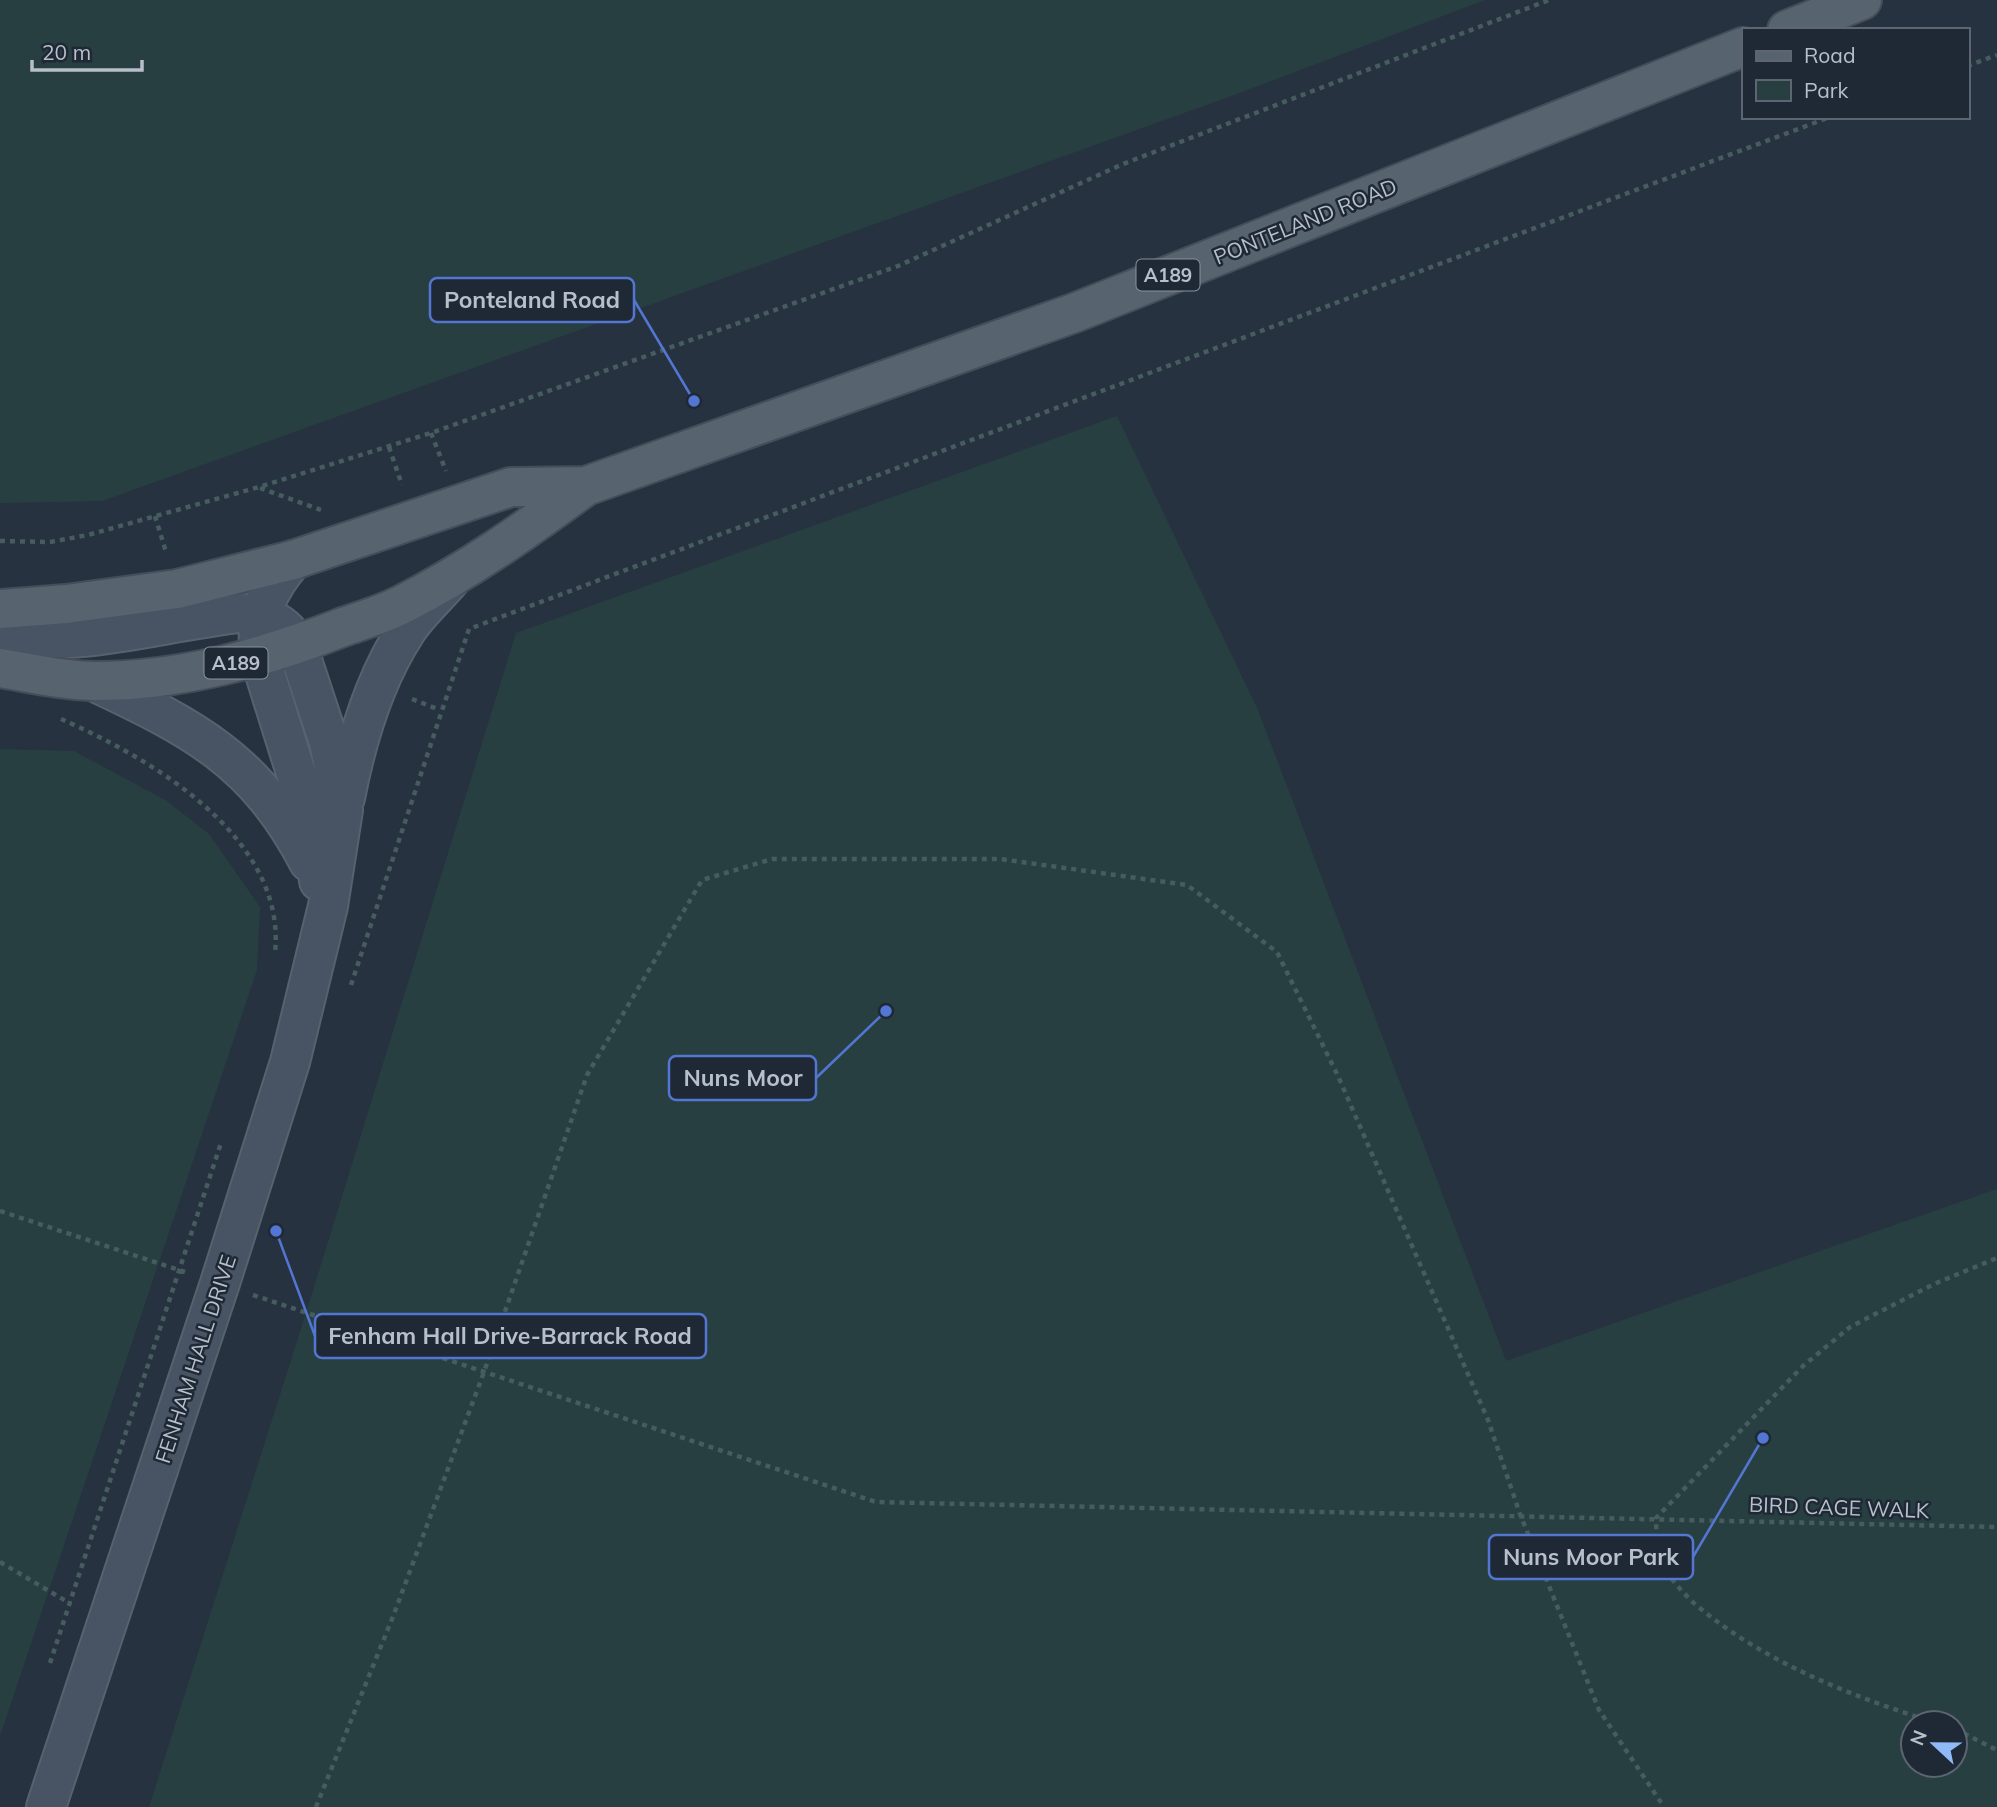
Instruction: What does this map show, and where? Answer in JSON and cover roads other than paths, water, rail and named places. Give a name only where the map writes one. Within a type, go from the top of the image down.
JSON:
[{"type":"main road","points":[[1792,28],[1862,0]]},
{"type":"main road","name":"PONTELAND ROAD","points":[[0,668],[93,681],[178,674],[260,658],[297,645],[401,605],[517,536],[586,486],[1074,313],[1742,47]]},
{"type":"main road","name":"PONTELAND ROAD","points":[[0,609],[155,594],[293,560],[512,488],[586,486]]},
{"type":"street","name":"FENHAM HALL DRIVE","points":[[293,560],[277,578],[261,615],[257,636],[260,658],[313,827],[323,893]]},
{"type":"street","points":[[343,810],[351,767],[377,685],[407,629],[455,574]]},
{"type":"street","points":[[0,637],[43,641],[89,638],[240,613],[261,615],[278,622],[290,632],[297,645]]},
{"type":"street","name":"FENHAM HALL DRIVE","points":[[46,1807],[220,1283],[290,1062],[323,893],[343,810],[329,742],[297,645]]},
{"type":"street","points":[[93,681],[162,714],[244,770],[278,811],[323,893]]},
{"type":"place","name":"Ponteland Road","points":[[694,401]]},
{"type":"place","name":"Nuns Moor","points":[[886,1011]]},
{"type":"place","name":"Fenham Hall Drive-Barrack Road","points":[[276,1231]]},
{"type":"place","name":"Nuns Moor Park","points":[[1763,1438]]}]
